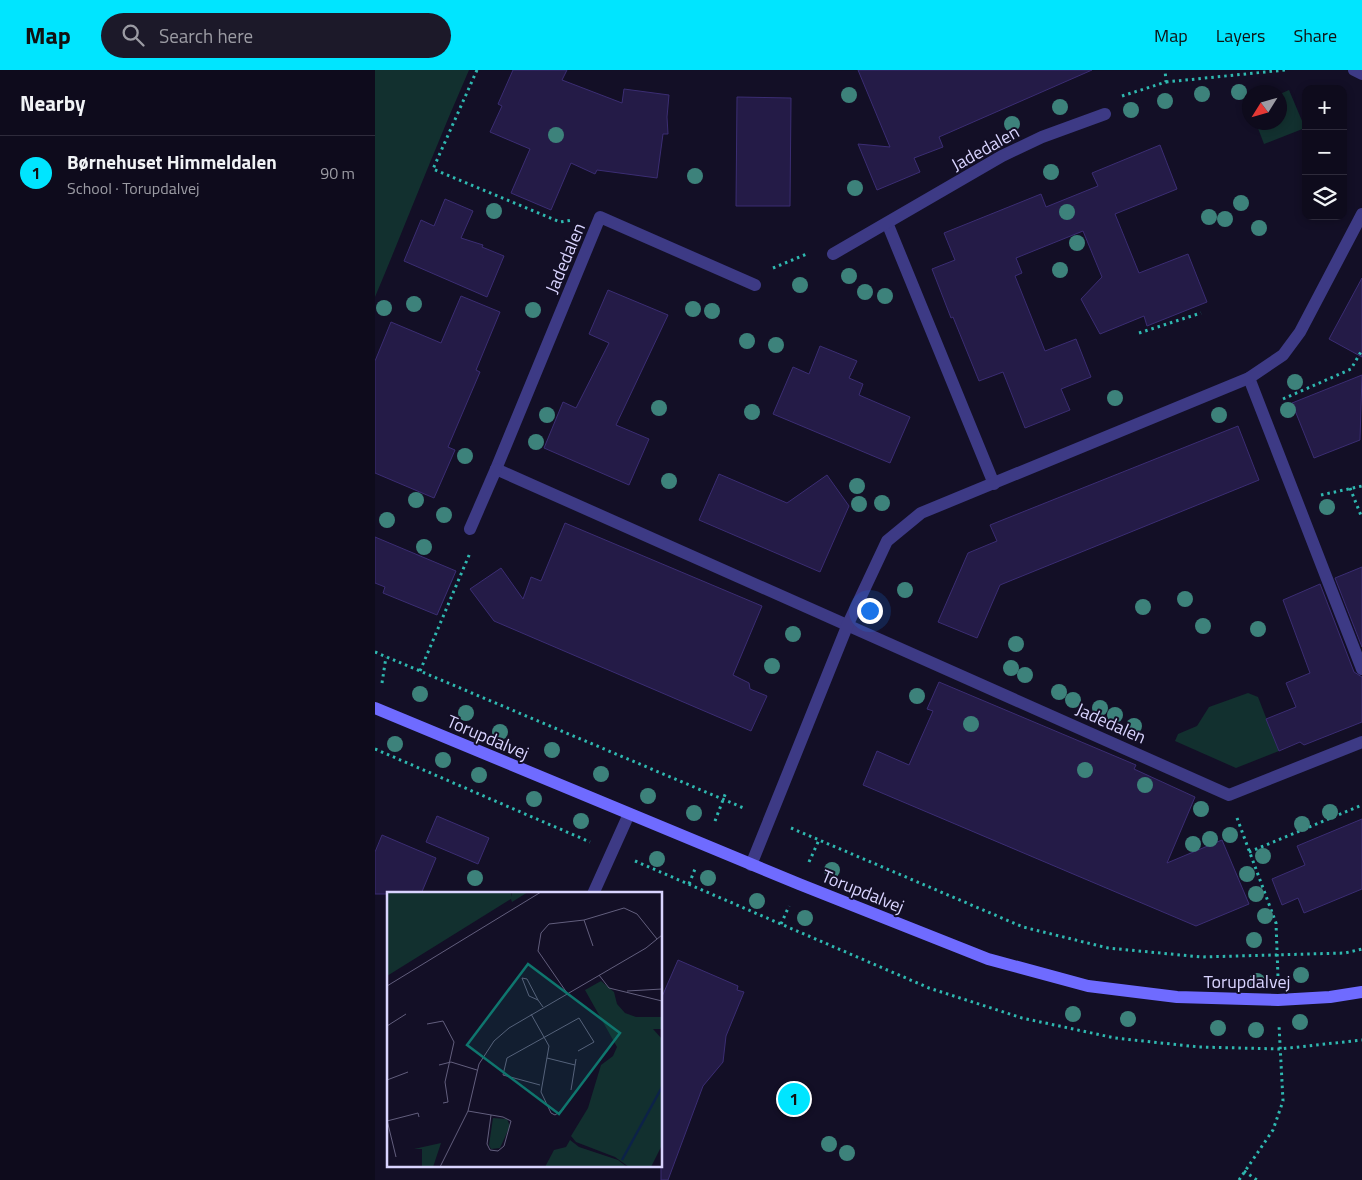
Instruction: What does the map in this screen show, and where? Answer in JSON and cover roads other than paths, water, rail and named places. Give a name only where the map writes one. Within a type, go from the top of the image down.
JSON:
[{"type":"street","points":[[1354,70],[1362,74]]},
{"type":"street","name":"Jadedalen","points":[[833,254],[1003,156],[1042,137],[1105,114]]},
{"type":"street","points":[[751,865],[848,624],[887,541],[921,513],[1249,378],[1283,355],[1300,332],[1362,214]]},
{"type":"street","name":"Jadedalen","points":[[470,529],[601,217],[755,285]]},
{"type":"street","points":[[888,224],[994,484]]},
{"type":"street","points":[[1249,378],[1298,500],[1362,669]]},
{"type":"street","name":"Jadedalen","points":[[496,468],[1229,795],[1362,742]]},
{"type":"street","name":"Torupdalvej","points":[[376,711],[988,960],[1088,986],[1177,997],[1260,999],[1330,997],[1362,992]]},
{"type":"street","points":[[594,892],[629,814]]},
{"type":"place","name":"Børnehuset Himmeldalen","points":[[794,1099]]}]
